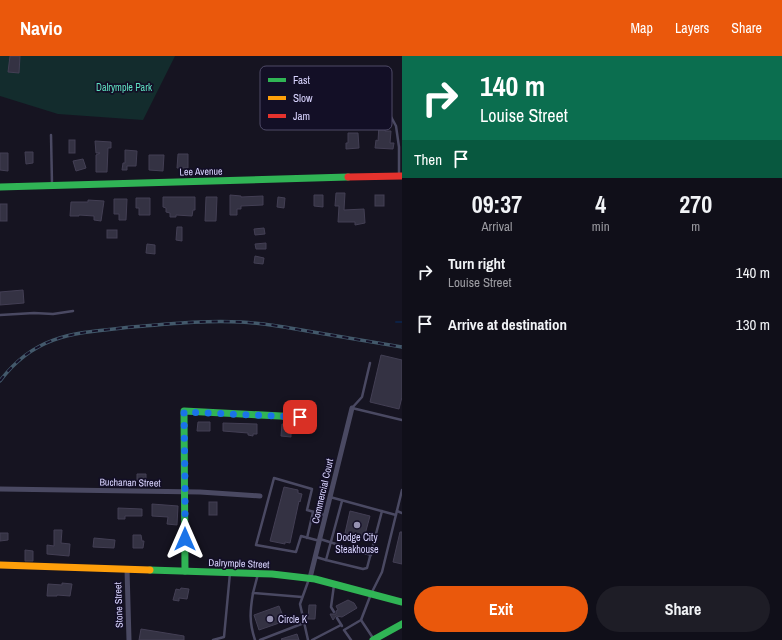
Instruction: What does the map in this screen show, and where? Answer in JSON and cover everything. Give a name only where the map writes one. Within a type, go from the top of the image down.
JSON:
[{"type":"street","name":"Lee Avenue","points":[[0,187],[401,176]]},
{"type":"street","name":"Commercial Court","points":[[310,578],[352,408]]},
{"type":"street","points":[[184,571],[184,412],[300,417]]},
{"type":"street","name":"Buchanan Street","points":[[0,489],[185,492],[260,496]]},
{"type":"street","name":"Dalrymple Street","points":[[0,565],[230,572],[310,578],[402,602]]},
{"type":"street","name":"Stone Street","points":[[127,569],[129,640]]},
{"type":"street","points":[[374,640],[402,624]]},
{"type":"lane","points":[[392,119],[396,126],[401,176]]},
{"type":"lane","points":[[51,135],[52,185]]},
{"type":"lane","points":[[0,315],[34,313],[53,314],[73,311]]},
{"type":"lane","points":[[370,363],[362,397],[352,408],[402,420]]},
{"type":"lane","points":[[326,515],[307,510],[312,488],[274,478],[256,545],[296,552],[301,536],[371,555]]},
{"type":"lane","points":[[344,630],[361,620],[371,594],[382,572],[402,490]]},
{"type":"lane","points":[[330,497],[382,511],[397,513],[402,512]]},
{"type":"lane","points":[[326,560],[342,501]]},
{"type":"lane","points":[[316,557],[365,569],[367,568],[382,511]]},
{"type":"lane","points":[[306,538],[313,512]]},
{"type":"lane","points":[[213,640],[224,638],[230,572]]},
{"type":"lane","points":[[256,640],[251,625],[250,609],[258,574]]},
{"type":"lane","points":[[308,640],[300,604],[310,578]]},
{"type":"lane","points":[[334,584],[331,607],[334,612]]},
{"type":"lane","points":[[253,593],[302,596]]},
{"type":"lane","points":[[337,618],[351,640]]},
{"type":"lane","points":[[361,620],[374,640]]},
{"type":"lane","points":[[260,640],[304,623]]},
{"type":"lane","points":[[312,640],[341,625]]},
{"type":"green space","name":"Dalrymple Park","points":[[0,56],[175,56],[143,120],[58,114],[0,96]]},
{"type":"building","points":[[10,56],[20,56],[19,73],[8,72]]},
{"type":"building","points":[[379,130],[391,131],[390,143],[394,143],[393,149],[375,148],[376,140],[378,141]]},
{"type":"building","points":[[348,133],[358,133],[359,148],[346,149],[346,143],[348,143]]},
{"type":"building","points":[[69,140],[75,140],[75,153],[69,153]]},
{"type":"building","points":[[95,141],[111,142],[111,148],[108,148],[107,172],[96,172],[96,155],[100,153],[96,153]]},
{"type":"building","points":[[125,150],[137,151],[136,166],[127,166],[127,170],[122,170],[123,163],[125,163]]},
{"type":"building","points":[[25,152],[33,152],[33,163],[26,164]]},
{"type":"building","points":[[0,153],[8,153],[8,171],[0,170]]},
{"type":"building","points":[[178,154],[188,154],[188,168],[177,168]]},
{"type":"building","points":[[149,155],[164,155],[163,171],[149,170]]},
{"type":"building","points":[[83,159],[86,168],[76,171],[73,161]]},
{"type":"building","points":[[336,193],[345,193],[344,210],[364,209],[365,223],[355,225],[355,222],[338,222],[339,206],[335,206]]},
{"type":"building","points":[[230,195],[241,197],[263,196],[263,205],[241,206],[241,209],[237,209],[237,215],[230,215]]},
{"type":"building","points":[[314,195],[323,195],[323,207],[314,206]]},
{"type":"building","points":[[375,195],[384,195],[384,206],[375,206]]},
{"type":"building","points":[[163,197],[195,197],[195,210],[193,210],[192,216],[176,215],[176,217],[170,217],[170,213],[166,212],[166,208],[163,207]]},
{"type":"building","points":[[206,197],[217,197],[216,221],[205,221]]},
{"type":"building","points":[[278,197],[285,198],[284,208],[277,207]]},
{"type":"building","points":[[136,198],[150,198],[150,215],[139,215],[139,208],[136,208]]},
{"type":"building","points":[[114,199],[127,199],[126,220],[119,220],[119,214],[114,214]]},
{"type":"building","points":[[88,200],[104,201],[101,221],[94,220],[94,216],[70,216],[71,202],[88,202]]},
{"type":"building","points":[[0,204],[7,204],[7,221],[0,221]]},
{"type":"building","points":[[177,227],[182,227],[182,241],[176,240]]},
{"type":"building","points":[[264,228],[265,234],[255,235],[254,229]]},
{"type":"building","points":[[107,230],[117,230],[117,238],[107,238]]},
{"type":"building","points":[[266,243],[266,249],[256,249],[255,244]]},
{"type":"building","points":[[147,244],[155,245],[155,254],[146,253]]},
{"type":"building","points":[[255,256],[264,258],[263,264],[254,263]]},
{"type":"building","points":[[23,290],[24,303],[0,305],[0,292]]},
{"type":"building","points":[[381,355],[402,360],[402,397],[399,409],[370,402]]},
{"type":"building","points":[[198,422],[210,422],[210,431],[197,431]]},
{"type":"building","points":[[223,423],[257,424],[257,434],[253,434],[253,436],[248,435],[248,433],[223,431]]},
{"type":"building","points":[[282,424],[292,425],[291,437],[281,436]]},
{"type":"building","points":[[137,474],[146,474],[146,481],[137,480]]},
{"type":"building","points":[[284,487],[298,490],[298,493],[302,494],[300,502],[299,501],[290,543],[285,542],[285,544],[270,541]]},
{"type":"building","points":[[209,502],[217,502],[217,515],[209,515]]},
{"type":"building","points":[[152,504],[178,506],[177,525],[167,524],[168,517],[152,516]]},
{"type":"building","points":[[118,508],[142,509],[142,516],[125,516],[125,519],[118,519]]},
{"type":"building","name":"Dodge City Steakhouse","points":[[350,511],[370,516],[364,538],[349,536],[350,534],[345,533]]},
{"type":"building","points":[[54,530],[62,530],[61,543],[70,544],[69,556],[47,554],[47,545],[54,546]]},
{"type":"building","points":[[400,532],[402,532],[402,564],[393,562]]},
{"type":"building","points":[[0,533],[8,533],[8,540],[0,541]]},
{"type":"building","points":[[133,535],[141,535],[142,541],[144,541],[143,548],[133,548]]},
{"type":"building","points":[[94,538],[115,540],[114,548],[93,547]]},
{"type":"building","points":[[25,550],[33,551],[33,561],[25,561]]},
{"type":"building","points":[[62,583],[72,584],[70,596],[47,596],[48,584],[62,585]]},
{"type":"building","points":[[181,588],[189,589],[187,599],[179,598],[179,601],[173,600],[176,589],[180,590]]},
{"type":"building","points":[[348,600],[354,603],[357,608],[342,617],[336,616],[333,620],[330,614],[336,614],[336,611],[338,610],[336,606]]},
{"type":"building","points":[[309,605],[316,605],[315,619],[308,619]]},
{"type":"building","name":"Circle K","points":[[279,606],[285,621],[259,630],[254,615]]},
{"type":"building","points":[[141,629],[184,636],[184,640],[139,640]]},
{"type":"building","name":"Circle K","points":[[297,634],[299,640],[281,639]]},
{"type":"waterway","points":[[396,322],[402,322]]},
{"type":"railway","points":[[0,381],[14,365],[28,353],[43,344],[76,334],[132,327],[214,322],[250,323],[277,326],[402,347]]},
{"type":"traffic: fast","points":[[0,187],[348,177]]},
{"type":"traffic: fast","points":[[185,571],[184,411],[300,417]]},
{"type":"traffic: fast","points":[[150,570],[272,574],[315,579],[402,602]]},
{"type":"traffic: fast","points":[[373,640],[402,624]]},
{"type":"traffic: slow","points":[[0,565],[150,570]]},
{"type":"traffic: jam","points":[[348,177],[402,176]]},
{"type":"place","name":"Dodge City Steakhouse","points":[[357,525]]},
{"type":"place","name":"Circle K","points":[[270,619]]},
{"type":"route","points":[[185,539],[184,412],[300,417]]}]
